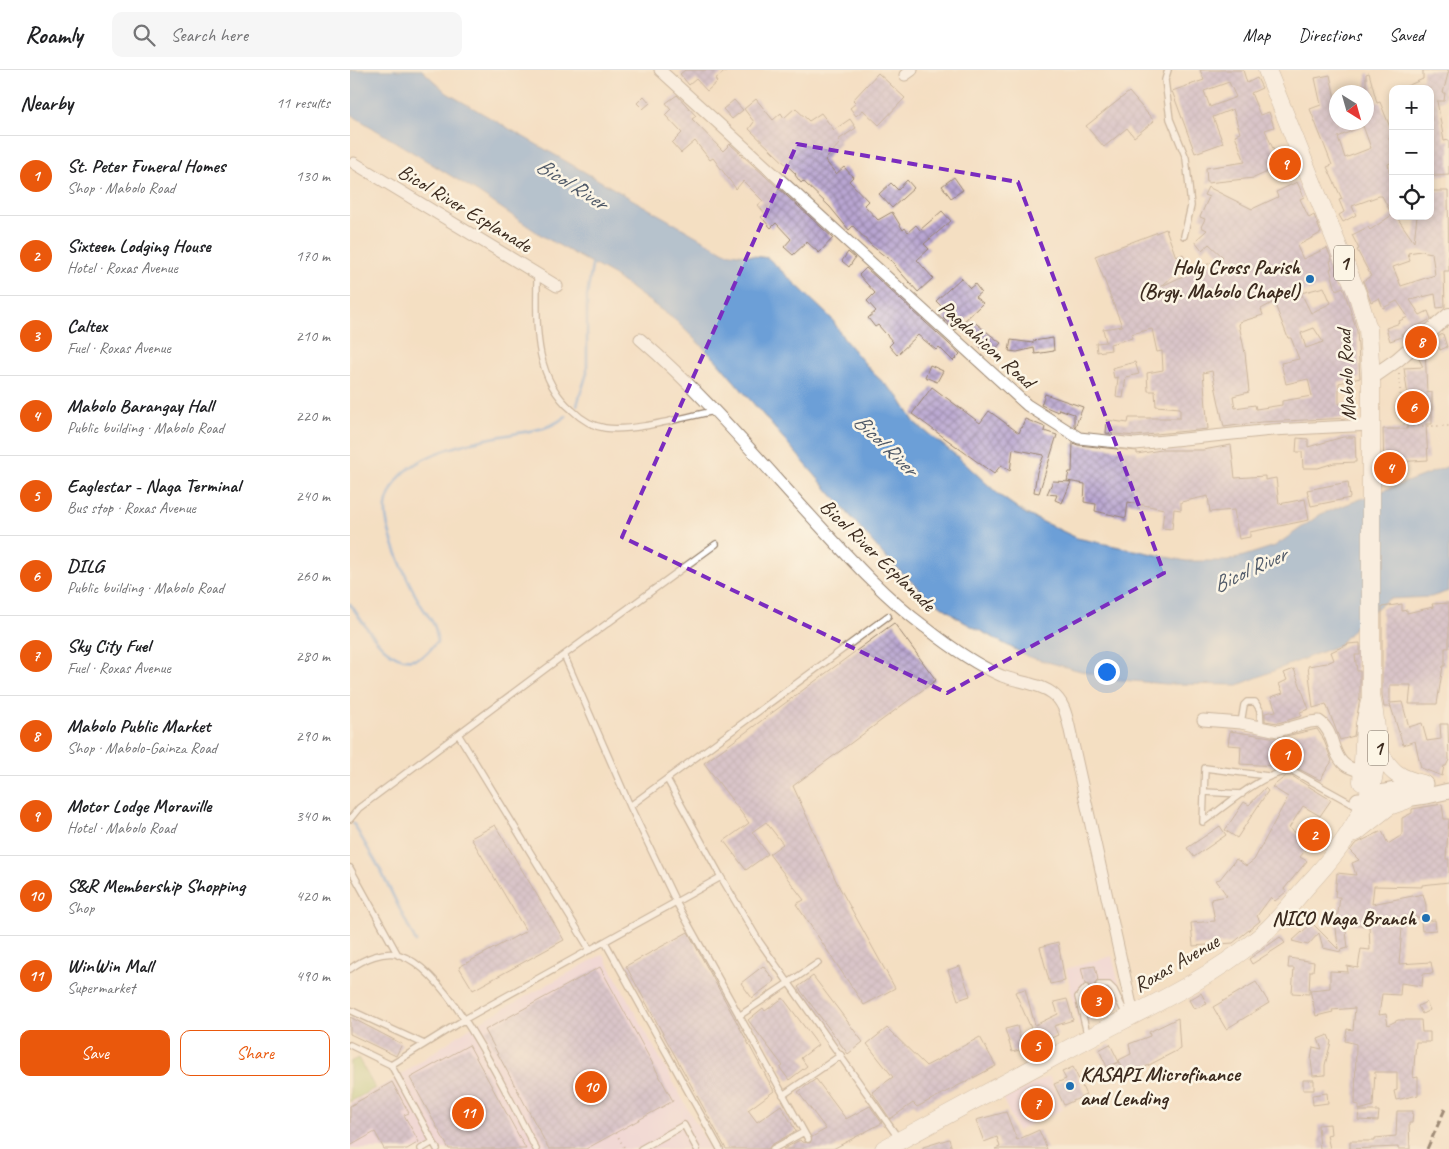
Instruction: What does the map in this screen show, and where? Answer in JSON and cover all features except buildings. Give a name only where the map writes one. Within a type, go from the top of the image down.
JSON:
[{"type":"highway","name":"Mabolo Road","points":[[1267,70],[1364,311],[1370,348],[1372,378],[1372,696],[1378,723],[1378,750],[1362,799]]},
{"type":"highway","name":"Mabolo Road","points":[[1362,799],[1365,724],[1372,696]]},
{"type":"highway","points":[[1378,750],[1398,777],[1423,784]]},
{"type":"highway","name":"Roxas Avenue","points":[[1313,879],[1325,851],[1362,799]]},
{"type":"highway","name":"Roxas Avenue","points":[[895,1146],[1130,1016],[1218,966],[1249,946],[1292,906],[1343,844],[1361,818],[1362,799]]},
{"type":"highway","points":[[1343,844],[1378,814],[1390,806],[1406,800]]},
{"type":"main road","points":[[1362,799],[1423,784],[1449,787]]},
{"type":"main road","points":[[1362,799],[1406,800],[1449,791]]},
{"type":"street","name":"Pagdahicon Road","points":[[660,70],[1027,405],[1079,438],[1135,444],[1272,430],[1372,425]]},
{"type":"street","name":"Bicol River Esplanade","points":[[354,163],[557,286]]},
{"type":"street","points":[[1372,378],[1397,360],[1449,315]]},
{"type":"street","name":"Bicol River Esplanade","points":[[640,339],[714,411],[845,553],[898,606],[955,649],[984,667],[1013,680],[1051,692],[1059,699],[1065,708],[1130,1016]]},
{"type":"street","points":[[1204,720],[1241,723],[1260,729],[1278,731],[1310,722],[1319,722],[1328,729],[1342,762],[1348,767],[1363,772]]},
{"type":"lane","points":[[1168,70],[1164,80],[1170,119],[1186,158],[1191,206],[1184,236]]},
{"type":"lane","points":[[537,274],[537,329],[542,363],[551,386],[561,401],[581,419],[605,428],[626,428],[714,411]]},
{"type":"lane","points":[[350,819],[359,808],[716,544]]},
{"type":"lane","points":[[630,806],[888,616]]},
{"type":"lane","points":[[564,655],[630,806],[676,902],[808,1139]]},
{"type":"lane","points":[[1241,723],[1244,705],[1247,702],[1255,702],[1260,710],[1260,729]]},
{"type":"lane","points":[[458,734],[590,950]]},
{"type":"lane","points":[[1268,776],[1204,768],[1203,822],[1268,776],[1285,770],[1293,771],[1362,799]]},
{"type":"lane","points":[[667,778],[721,877],[759,941],[841,1055],[895,1146]]},
{"type":"lane","points":[[1204,792],[1242,794]]},
{"type":"lane","points":[[350,868],[398,955]]},
{"type":"lane","points":[[391,1065],[465,1019],[721,877]]},
{"type":"lane","points":[[605,942],[720,1149]]},
{"type":"lane","points":[[350,968],[367,958],[398,955],[427,970],[453,1001],[465,1019],[536,1149]]},
{"type":"lane","points":[[739,1016],[818,963]]},
{"type":"lane","points":[[1100,985],[1108,985],[1114,990],[1130,1016]]},
{"type":"lane","points":[[1086,988],[1078,997],[1088,1038]]},
{"type":"lane","points":[[350,1010],[424,1044]]},
{"type":"lane","points":[[350,1045],[391,1065],[437,1149]]},
{"type":"lane","points":[[783,1095],[841,1055]]},
{"type":"lane","points":[[641,1149],[684,1125],[697,1149]]},
{"type":"lane","points":[[773,1149],[804,1132]]},
{"type":"lane","points":[[421,1149],[433,1142]]},
{"type":"path","points":[[1397,360],[1402,418],[1406,426],[1449,426]]},
{"type":"path","points":[[616,1133],[624,1149]]},
{"type":"highlighted area","points":[[797,144],[1018,182],[1164,573],[947,693],[622,537]]},
{"type":"shaded area","points":[[603,954],[710,1149],[350,1149],[350,1103],[393,1080],[472,1026]]},
{"type":"shaded area","points":[[1112,956],[1124,1003],[1079,1026],[1066,969]]},
{"type":"shaded area","points":[[1049,1076],[1063,1109],[1017,1131],[1003,1099]]},
{"type":"green space","points":[[358,1058],[375,1088],[350,1102],[350,1062]]},
{"type":"water","name":"Bicol River","points":[[350,70],[422,70],[447,93],[724,252],[768,258],[832,319],[844,339],[873,373],[898,396],[915,423],[958,457],[999,495],[1026,514],[1077,538],[1186,561],[1228,561],[1275,546],[1321,514],[1449,466],[1449,591],[1431,597],[1389,599],[1360,621],[1339,645],[1238,685],[1166,684],[1110,679],[1029,657],[962,621],[925,594],[888,560],[716,360],[675,320],[613,275],[544,237],[479,193],[350,114]]},
{"type":"waterway","points":[[577,405],[587,373],[587,296],[593,260]]},
{"type":"waterway","points":[[350,604],[371,634],[390,653],[400,658],[411,660],[427,653],[437,642],[436,630],[404,571],[386,516],[387,499],[396,482],[418,462],[433,455],[466,444],[541,429],[560,421],[566,416]]},
{"type":"waterway","points":[[353,823],[381,871],[416,942]]},
{"type":"railway","points":[[1427,1149],[1446,1107]]},
{"type":"place","name":"Motor Lodge Moraville","points":[[1285,164]]},
{"type":"place","name":"Holy Cross Parish (Brgy. Mabolo Chapel)","points":[[1310,279]]},
{"type":"place","name":"Mabolo Public Market","points":[[1421,342]]},
{"type":"place","name":"DILG","points":[[1413,407]]},
{"type":"place","name":"Mabolo Barangay Hall","points":[[1390,468]]},
{"type":"place","name":"St. Peter Funeral Homes","points":[[1286,755]]},
{"type":"place","name":"Sixteen Lodging House","points":[[1314,835]]},
{"type":"place","name":"NICO Naga Branch","points":[[1426,918]]},
{"type":"place","name":"Caltex","points":[[1097,1001]]},
{"type":"place","name":"Eaglestar - Naga Terminal","points":[[1037,1046]]},
{"type":"place","name":"KASAPI Microfinance and Lending","points":[[1070,1086]]},
{"type":"place","name":"S&R Membership Shopping","points":[[591,1087]]},
{"type":"place","name":"Sky City Fuel","points":[[1037,1104]]},
{"type":"place","name":"WinWin Mall","points":[[468,1113]]}]
